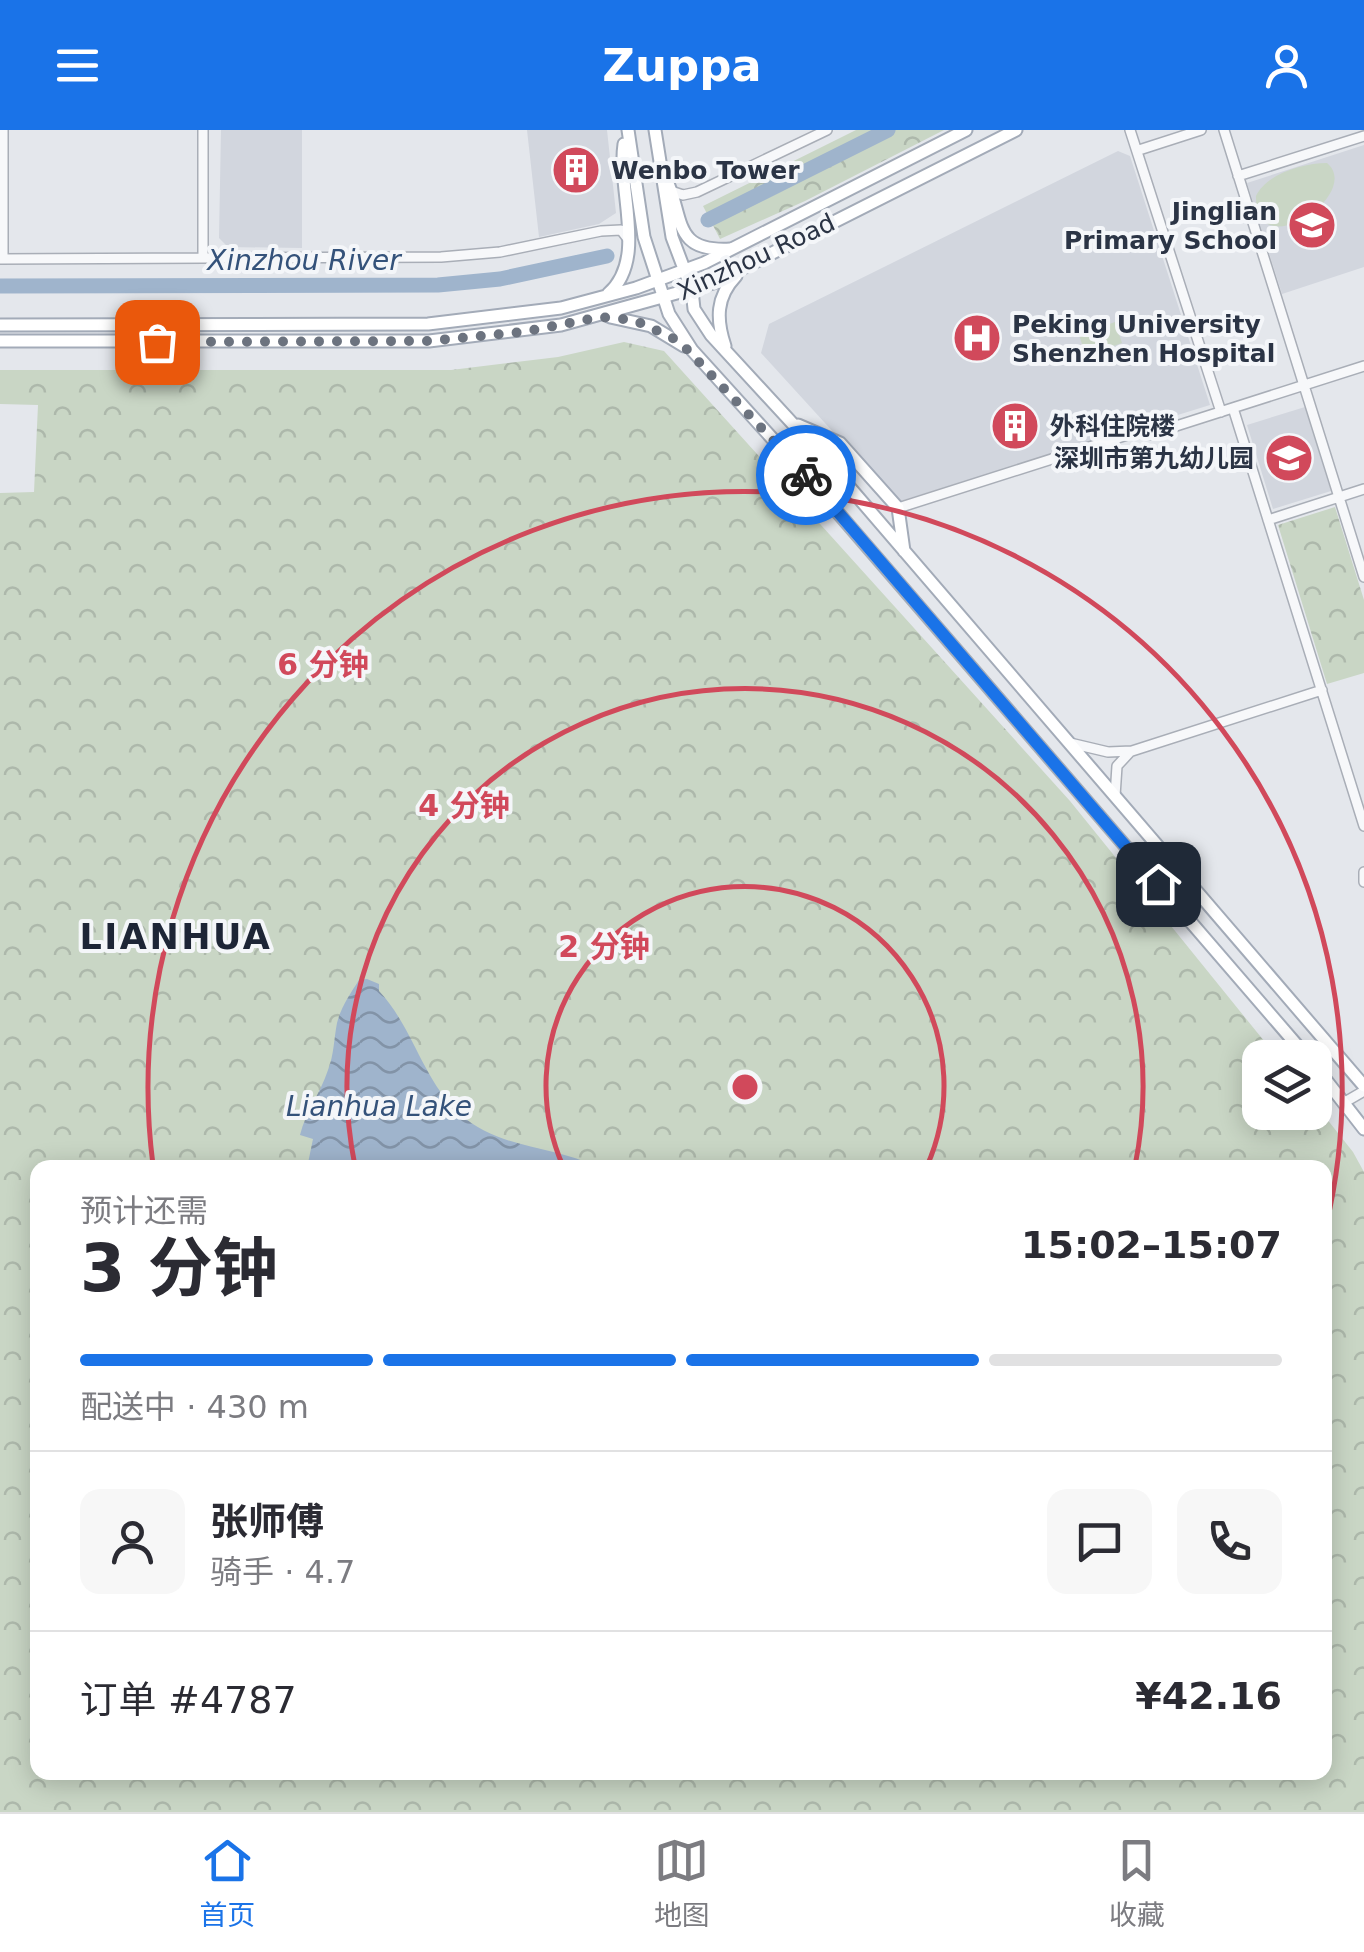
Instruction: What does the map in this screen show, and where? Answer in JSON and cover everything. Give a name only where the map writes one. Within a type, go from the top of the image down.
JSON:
[{"type":"main road","points":[[598,299],[609,293],[623,276],[628,239],[622,161],[627,130]]},
{"type":"main road","points":[[627,130],[641,226],[658,280],[676,326],[700,361]]},
{"type":"main road","points":[[655,130],[669,223],[697,314],[728,355],[904,551],[1364,1089]]},
{"type":"main road","name":"Xinzhou Road","points":[[0,326],[428,324],[522,314],[598,299],[683,271],[734,249],[966,130]]},
{"type":"main road","name":"Xinzhou Road","points":[[0,342],[428,341],[523,332],[600,317],[692,290],[743,269],[1016,130]]},
{"type":"main road","points":[[660,165],[684,234],[694,243],[734,249]]},
{"type":"main road","points":[[728,355],[719,327],[719,306],[728,286],[743,269]]},
{"type":"main road","points":[[600,317],[634,320],[666,332],[700,361],[820,492],[1292,1040]]},
{"type":"main road","points":[[790,422],[840,443],[898,508],[904,551]]},
{"type":"main road","points":[[1332,1086],[1364,1129]]},
{"type":"street","points":[[3,130],[2,259],[453,257],[524,248],[601,231],[621,230],[628,239]]},
{"type":"street","points":[[203,130],[203,258]]},
{"type":"street","points":[[671,190],[683,195],[697,192],[827,130]]},
{"type":"street","points":[[1130,130],[1221,412]]},
{"type":"street","points":[[1139,150],[1201,130]]},
{"type":"street","points":[[1224,130],[1364,576]]},
{"type":"street","points":[[1238,176],[1364,136]]},
{"type":"street","points":[[677,219],[697,192]]},
{"type":"street","points":[[601,231],[619,221],[625,208]]},
{"type":"street","points":[[898,508],[1146,430],[1148,435],[1364,366]]},
{"type":"street","points":[[1233,408],[1364,826]]},
{"type":"street","points":[[1268,520],[1364,489]]},
{"type":"street","points":[[1069,742],[1108,752],[1132,751],[1322,690]]},
{"type":"street","points":[[1115,796],[1118,763],[1132,751]]},
{"type":"street","points":[[1364,872],[1364,882]]},
{"type":"street","points":[[1345,1102],[1364,1089]]},
{"type":"shaded area","points":[[221,130],[302,130],[302,248],[228,247],[219,238]]},
{"type":"shaded area","name":"Wenbo Tower","points":[[527,130],[607,130],[616,213],[599,224],[539,237]]},
{"type":"shaded area","name":"Jinglian Primary School","points":[[1364,145],[1364,267],[1282,294],[1247,183]]},
{"type":"shaded area","name":"Peking University Shenzhen Hospital","points":[[1118,151],[1130,156],[1210,405],[897,502],[761,353],[769,324]]},
{"type":"shaded area","name":"深圳市第九幼儿园","points":[[1305,407],[1331,491],[1273,509],[1247,425]]},
{"type":"green space","points":[[856,130],[944,130],[805,201],[720,239],[703,206]]},
{"type":"green space","points":[[1327,163],[1334,176],[1331,191],[1320,206],[1287,225],[1271,226],[1260,217],[1256,196],[1268,182],[1297,168]]},
{"type":"green space","points":[[1115,322],[1122,343],[1086,356],[1079,335]]},
{"type":"green space","points":[[624,342],[664,351],[1070,801],[1263,1040],[1242,1040],[1242,1130],[1332,1130],[1332,1125],[1364,1172],[1364,1812],[0,1812],[0,493],[34,492],[38,405],[0,404],[0,370],[451,370],[558,357]]},
{"type":"green space","points":[[1335,507],[1364,600],[1364,673],[1327,684],[1278,525]]},
{"type":"water","name":"Lianhua Lake","points":[[359,980],[379,984],[379,991],[401,1021],[437,1086],[460,1114],[510,1141],[580,1160],[309,1160],[313,1139],[300,1135],[330,1064],[341,1012]]},
{"type":"waterway","name":"Xinzhou River","points":[[708,220],[888,130]]},
{"type":"waterway","name":"Xinzhou River","points":[[0,286],[438,285],[500,279],[607,256]]},
{"type":"way so far","points":[[157,342],[428,341],[523,332],[600,317],[634,320],[679,341],[806,475]]},
{"type":"place","name":"Wenbo Tower","points":[[576,170]]},
{"type":"place","name":"Jinglian Primary School","points":[[1312,225]]},
{"type":"place","name":"Peking University Shenzhen Hospital","points":[[977,338]]},
{"type":"place","name":"外科住院楼","points":[[1015,426]]},
{"type":"place","name":"深圳市第九幼儿园","points":[[1289,458]]},
{"type":"district","name":"LIANHUA","points":[[176,937]]},
{"type":"route","points":[[806,475],[1158,884]]}]
